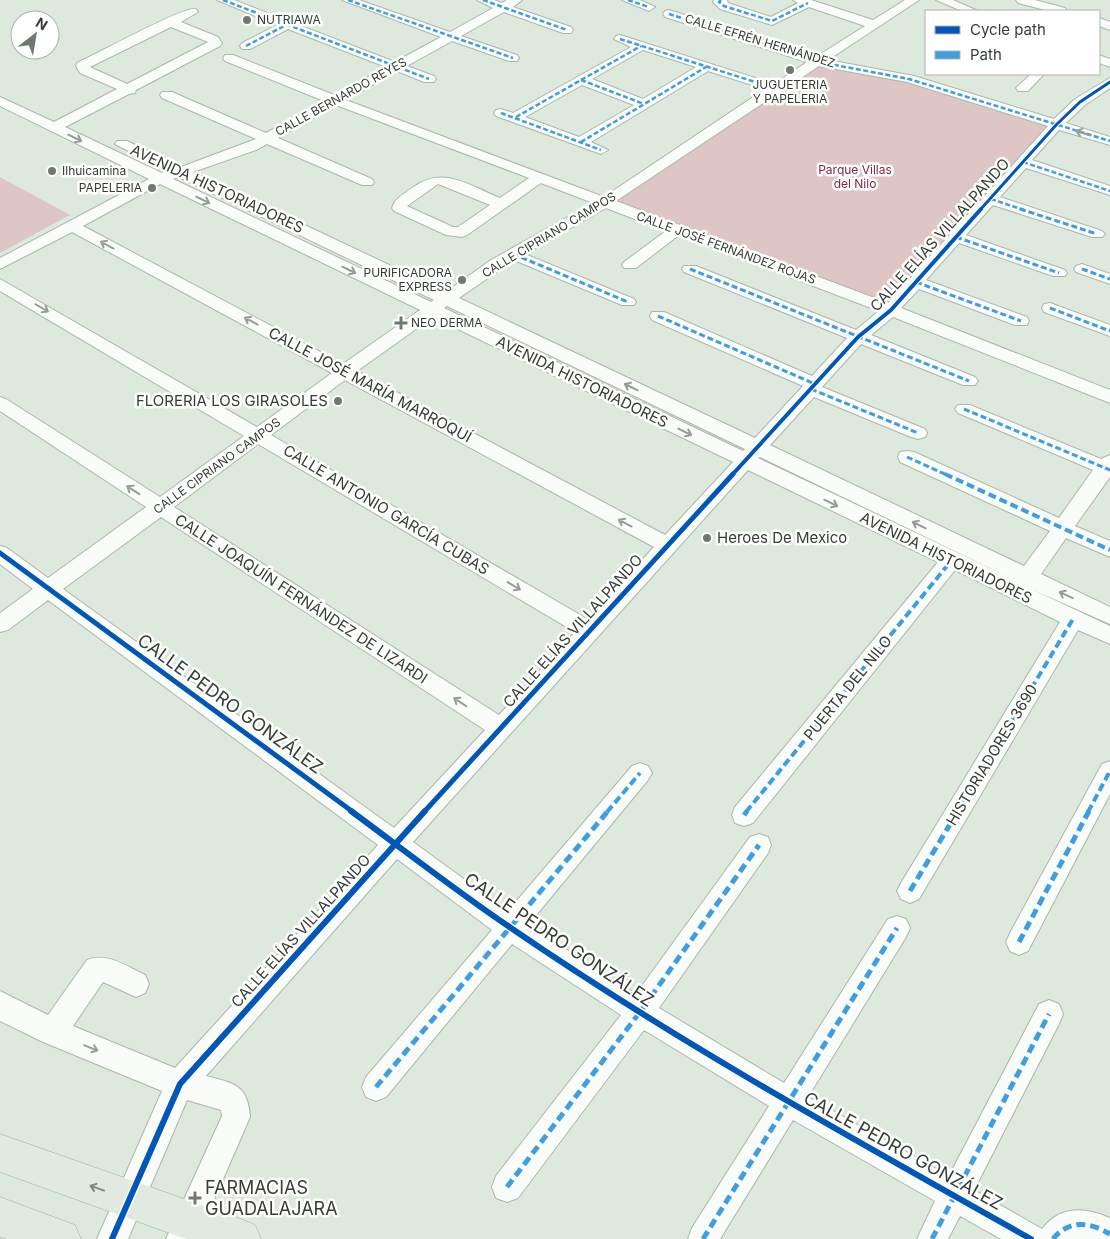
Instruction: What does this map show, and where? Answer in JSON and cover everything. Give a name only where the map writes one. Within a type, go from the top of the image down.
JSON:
[{"type":"main road","points":[[0,1154],[129,1199],[185,1230],[237,1238]]},
{"type":"main road","points":[[0,1217],[61,1239]]},
{"type":"street","points":[[223,0],[429,79]]},
{"type":"street","points":[[348,0],[512,58]]},
{"type":"street","points":[[483,0],[567,30]]},
{"type":"street","name":"CALLE BERNARDO REYES","points":[[0,264],[159,179],[266,139],[516,0]]},
{"type":"street","points":[[628,0],[649,7]]},
{"type":"street","points":[[1022,0],[1057,10]]},
{"type":"street","points":[[721,2],[772,22],[804,2],[875,25]]},
{"type":"street","points":[[928,4],[966,10]]},
{"type":"street","name":"CALLE CIPRIANO CAMPOS","points":[[0,624],[345,372],[513,254],[604,203],[774,88],[819,62],[875,25],[928,4]]},
{"type":"street","points":[[130,90],[85,70],[82,66],[192,12]]},
{"type":"street","name":"CALLE EFRÉN HERNÁNDEZ","points":[[669,14],[819,62],[909,79],[1110,141]]},
{"type":"street","points":[[54,127],[130,90],[216,43],[214,40],[170,22]]},
{"type":"street","points":[[246,46],[286,25]]},
{"type":"street","points":[[620,39],[774,88]]},
{"type":"street","points":[[516,117],[641,46]]},
{"type":"street","name":"CALLE JOSÉ FERNÁNDEZ ROJAS","points":[[229,58],[604,203],[891,310],[1110,397]]},
{"type":"street","points":[[581,142],[706,66]]},
{"type":"street","points":[[1023,88],[1037,75]]},
{"type":"street","points":[[581,80],[644,104]]},
{"type":"street","name":"CALLE ELÍAS VILLALPANDO","points":[[112,1239],[180,1084],[396,843],[858,337],[891,310],[1057,124],[1080,102],[1110,82]]},
{"type":"street","name":"AVENIDA HISTORIADORES","points":[[0,87],[448,298],[951,561],[1110,616]]},
{"type":"street","points":[[167,95],[367,182]]},
{"type":"street","name":"AVENIDA HISTORIADORES","points":[[0,101],[431,310],[751,455],[1022,585],[1073,619],[1110,636]]},
{"type":"street","points":[[501,113],[601,150]]},
{"type":"street","points":[[1023,162],[1110,191]]},
{"type":"street","points":[[500,204],[451,183],[438,180],[430,182],[401,202],[399,208],[430,223],[462,232],[540,178]]},
{"type":"street","points":[[991,199],[1097,234]]},
{"type":"street","name":"CALLE JOSÉ MARÍA MARROQUÍ","points":[[72,226],[668,546]]},
{"type":"street","points":[[630,265],[678,229]]},
{"type":"street","points":[[956,237],[1059,273]]},
{"type":"street","points":[[513,254],[628,302]]},
{"type":"street","points":[[690,269],[968,381]]},
{"type":"street","points":[[1082,269],[1110,279]]},
{"type":"street","points":[[916,282],[1021,320]]},
{"type":"street","name":"CALLE ANTONIO GARCÍA CUBAS","points":[[0,284],[590,631]]},
{"type":"street","points":[[1050,308],[1110,330]]},
{"type":"street","points":[[658,316],[918,433]]},
{"type":"street","name":"CALLE JOAQUÍN FERNÁNDEZ DE LIZARDI","points":[[0,403],[501,728]]},
{"type":"street","points":[[964,409],[1108,466],[1022,585]]},
{"type":"street","points":[[907,457],[1110,550]]},
{"type":"street","name":"CALLE PEDRO GONZÁLEZ","points":[[0,553],[510,928],[640,1012],[789,1102],[1031,1239]]},
{"type":"street","name":"PUERTA DEL NILO","points":[[744,815],[951,561]]},
{"type":"street","name":"HISTORIADORES 3690","points":[[910,891],[1073,619]]},
{"type":"street","points":[[1019,942],[1110,771]]},
{"type":"street","points":[[376,1087],[640,773]]},
{"type":"street","points":[[507,1187],[640,1012],[759,845]]},
{"type":"street","points":[[703,1239],[897,928]]},
{"type":"street","points":[[54,1032],[96,969],[104,969],[136,984]]},
{"type":"street","points":[[0,1004],[9,1011],[54,1032],[180,1084],[226,1095],[235,1103],[236,1117],[185,1230]]},
{"type":"street","points":[[932,1239],[1049,1014]]},
{"type":"street","points":[[1054,1239],[1058,1231],[1076,1223],[1098,1226],[1110,1234]]},
{"type":"green space","name":"Parque Villas del Nilo","points":[[821,64],[896,76],[1054,125],[884,302],[613,202]]},
{"type":"green space","points":[[0,177],[70,215],[0,253]]},
{"type":"marked path","points":[[223,0],[429,79]]},
{"type":"marked path","points":[[348,0],[513,58]]},
{"type":"marked path","points":[[483,0],[567,30]]},
{"type":"marked path","points":[[628,0],[649,7]]},
{"type":"marked path","points":[[721,0],[719,2],[724,6],[772,21],[808,3]]},
{"type":"marked path","points":[[669,14],[819,62],[909,79],[1110,141]]},
{"type":"marked path","points":[[246,46],[286,25]]},
{"type":"marked path","points":[[620,39],[774,88]]},
{"type":"marked path","points":[[516,117],[641,46]]},
{"type":"marked path","points":[[581,142],[706,67]]},
{"type":"marked path","points":[[581,80],[644,104]]},
{"type":"marked path","points":[[501,113],[601,150]]},
{"type":"marked path","points":[[1023,162],[1110,191]]},
{"type":"marked path","points":[[991,199],[1097,234]]},
{"type":"marked path","points":[[956,237],[1059,273]]},
{"type":"marked path","points":[[513,254],[628,302]]},
{"type":"marked path","points":[[690,269],[969,381]]},
{"type":"marked path","points":[[1082,269],[1110,279]]},
{"type":"marked path","points":[[916,282],[1021,321]]},
{"type":"marked path","points":[[1050,308],[1110,331]]},
{"type":"marked path","points":[[658,316],[815,384]]},
{"type":"marked path","points":[[811,389],[918,433]]},
{"type":"marked path","points":[[964,409],[1110,470]]},
{"type":"marked path","points":[[907,457],[1110,550]]},
{"type":"marked path","points":[[744,815],[951,561]]},
{"type":"marked path","points":[[910,891],[1073,619]]},
{"type":"marked path","points":[[1019,942],[1110,771]]},
{"type":"marked path","points":[[376,1087],[640,773]]},
{"type":"marked path","points":[[507,1187],[640,1012],[759,845]]},
{"type":"marked path","points":[[703,1239],[897,928]]},
{"type":"marked path","points":[[932,1239],[1049,1014]]},
{"type":"marked path","points":[[1053,1239],[1065,1227],[1080,1224],[1095,1227],[1110,1234]]},
{"type":"cycle path","points":[[112,1239],[180,1084],[396,843],[858,337],[891,310],[1057,124],[1080,102],[1110,82]]},
{"type":"cycle path","points":[[0,553],[510,928],[640,1012],[789,1102],[1031,1239]]},
{"type":"place","name":"NUTRIAWA","points":[[247,20]]},
{"type":"place","name":"JUGUETERIA Y PAPELERIA","points":[[790,70]]},
{"type":"place","name":"Ilhuicamina","points":[[52,171]]},
{"type":"place","name":"PAPELERIA","points":[[152,188]]},
{"type":"place","name":"PURIFICADORA EXPRESS","points":[[462,280]]},
{"type":"place","name":"NEO DERMA","points":[[401,323]]},
{"type":"place","name":"FLORERIA LOS GIRASOLES","points":[[338,401]]},
{"type":"place","name":"Heroes De Mexico","points":[[707,538]]},
{"type":"place","name":"FARMACIAS GUADALAJARA","points":[[195,1198]]}]
